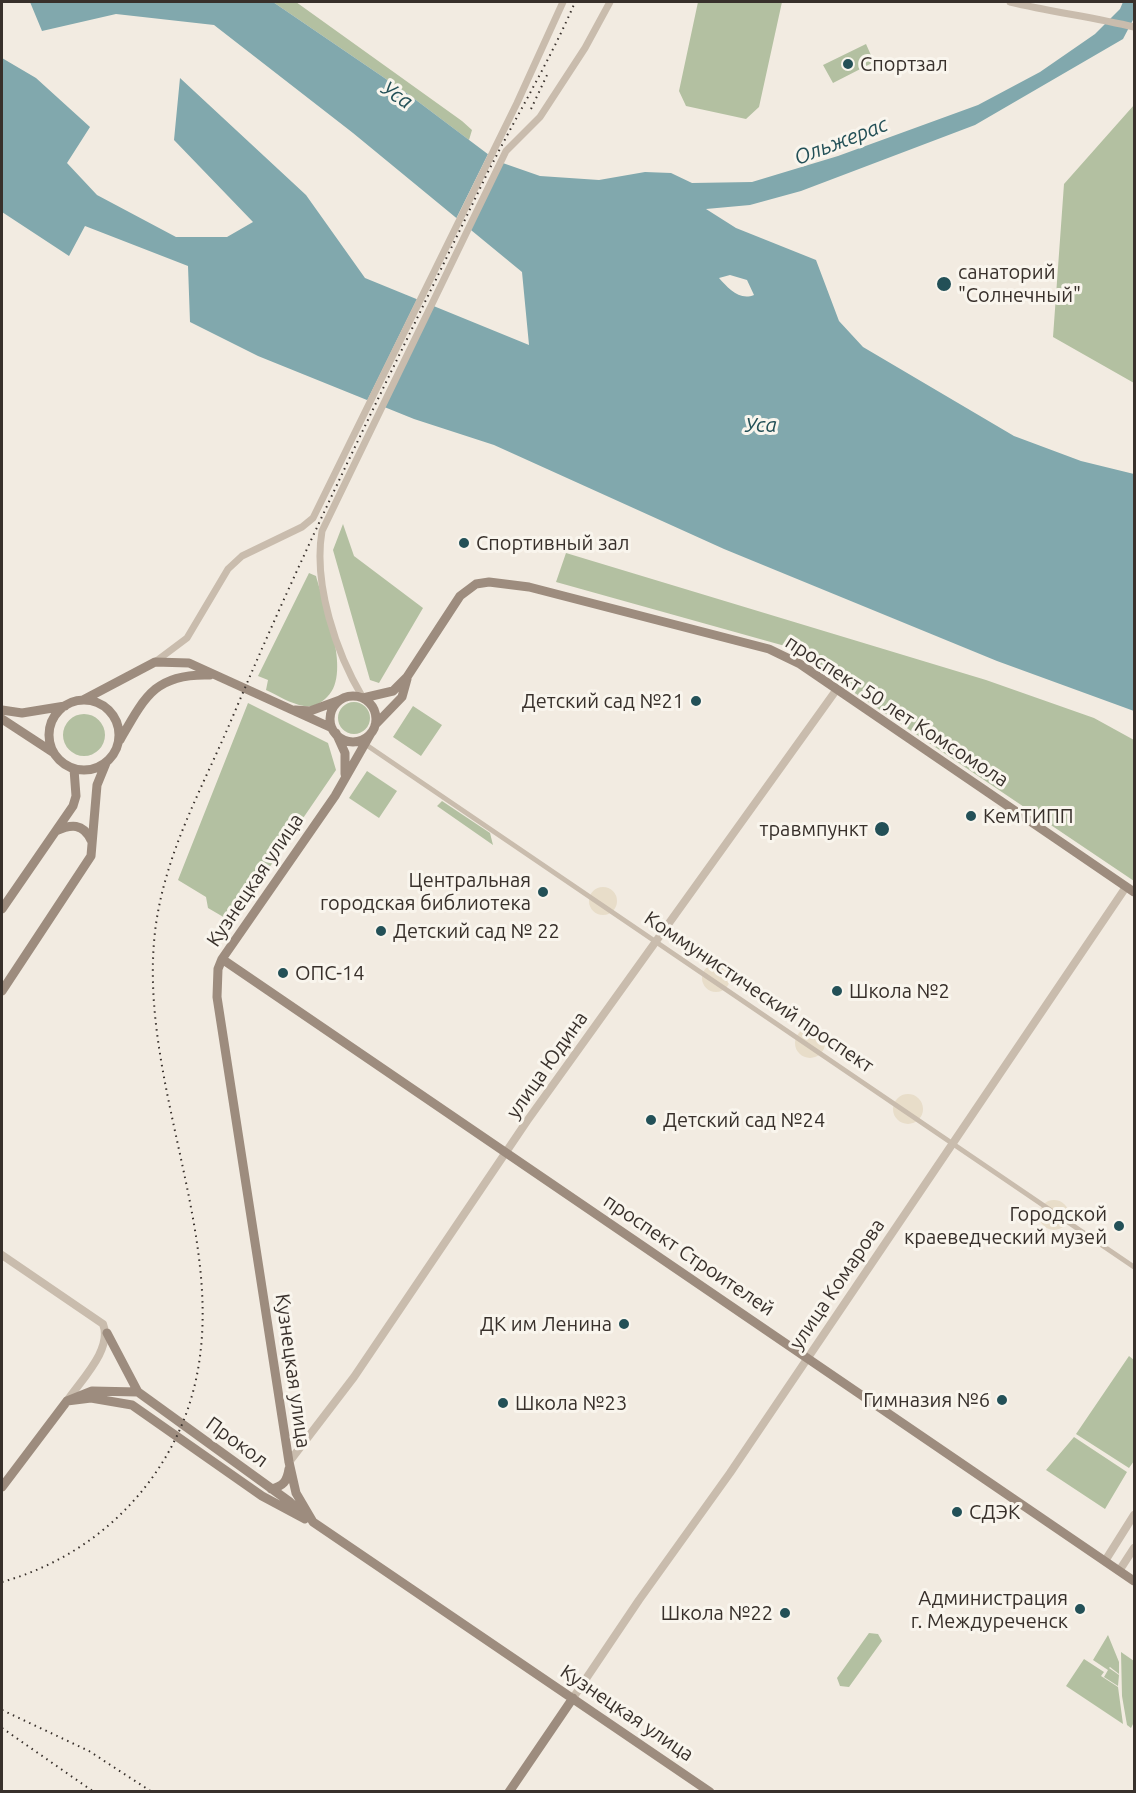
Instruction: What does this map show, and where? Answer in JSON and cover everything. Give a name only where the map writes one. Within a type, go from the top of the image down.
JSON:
[{"type":"main road","name":"проспект 50 лет Комсомола","points":[[407,677],[460,596],[476,584],[500,582],[529,587],[770,649],[800,664],[1130,889]]},
{"type":"main road","points":[[2,710],[22,713],[65,706],[83,700],[155,662],[189,663],[353,741],[373,729],[372,706],[363,698]]},
{"type":"main road","points":[[2,991],[91,856],[97,785],[106,763],[135,713],[149,695],[165,682],[183,674],[216,675]]},
{"type":"main road","points":[[287,710],[310,711],[352,696],[363,698],[393,691],[407,677]]},
{"type":"main road","name":"Кузнецкая улица","points":[[407,677],[402,697],[373,729],[344,782],[222,959],[218,969],[217,997],[289,1465],[296,1493],[312,1522],[710,1791]]},
{"type":"main road","points":[[342,699],[333,708],[334,730],[345,753],[347,768],[344,782]]},
{"type":"main road","points":[[83,700],[93,702],[111,713],[116,722],[119,742]]},
{"type":"main road","points":[[54,753],[49,733],[52,722],[65,706]]},
{"type":"main road","points":[[2,719],[74,769],[85,770],[106,763]]},
{"type":"main road","points":[[2,909],[73,806],[76,796],[74,769]]},
{"type":"main road","points":[[54,832],[73,825],[81,827],[91,842]]},
{"type":"main road","name":"проспект Строителей","points":[[222,959],[1134,1581]]},
{"type":"main road","points":[[2,1487],[68,1401],[92,1391],[138,1392],[107,1333]]},
{"type":"main road","name":"Прокол","points":[[138,1392],[271,1489],[312,1522]]},
{"type":"main road","points":[[68,1401],[91,1398],[132,1405],[262,1496],[312,1522]]},
{"type":"main road","points":[[271,1489],[282,1486],[288,1478],[289,1465]]},
{"type":"main road","points":[[509,1791],[573,1698]]},
{"type":"street","points":[[155,662],[187,638],[228,569],[251,549],[282,538],[313,518],[496,146],[563,2]]},
{"type":"street","points":[[363,698],[341,656],[321,576],[318,551],[322,531],[506,151],[540,117],[585,48],[610,2]]},
{"type":"street","points":[[1010,2],[1059,14],[1072,13],[1134,27]]},
{"type":"street","name":"улица Юдина","points":[[289,1465],[354,1377],[505,1153],[655,940],[837,689]]},
{"type":"street","name":"Коммунистический проспект","points":[[365,744],[1134,1267]]},
{"type":"street","name":"улица Комарова","points":[[573,1698],[1130,889]]},
{"type":"street","points":[[2,1255],[99,1320],[107,1333],[103,1348],[68,1401]]},
{"type":"street","points":[[1105,1561],[1134,1515]]},
{"type":"street","points":[[1119,1571],[1134,1548]]},
{"type":"green space","points":[[273,2],[296,2],[462,121],[472,130],[469,140],[408,94]]},
{"type":"green space","points":[[698,2],[782,2],[759,107],[746,119],[686,106],[679,91]]},
{"type":"green space","name":"Спортзал","points":[[866,44],[874,62],[833,83],[823,65]]},
{"type":"green space","points":[[1134,105],[1134,383],[1053,337],[1064,184]]},
{"type":"green space","points":[[343,524],[354,556],[423,608],[379,683],[370,680],[333,550]]},
{"type":"green space","points":[[566,553],[986,680],[1094,718],[1134,740],[1134,881],[785,646],[556,582]]},
{"type":"green space","points":[[309,573],[316,576],[330,622],[337,658],[337,675],[333,689],[325,699],[315,705],[307,706],[299,705],[266,690],[268,680],[258,676]]},
{"type":"green space","points":[[354,702],[365,707],[370,718],[365,729],[354,734],[343,729],[338,718],[343,707]]},
{"type":"green space","points":[[248,703],[328,743],[336,770],[232,922],[208,908],[206,897],[178,880]]},
{"type":"green space","points":[[413,706],[442,725],[421,756],[393,737]]},
{"type":"green space","points":[[84,714],[92,715],[99,720],[104,727],[104,743],[99,750],[92,755],[84,756],[76,755],[69,750],[64,743],[63,735],[64,727],[69,720],[76,715]]},
{"type":"green space","points":[[367,771],[397,791],[379,818],[349,798]]},
{"type":"green space","points":[[442,801],[490,833],[493,845],[437,806]]},
{"type":"green space","points":[[1129,1356],[1134,1360],[1134,1461],[1129,1468],[1076,1434]]},
{"type":"green space","points":[[1074,1437],[1127,1472],[1105,1509],[1046,1470]]},
{"type":"green space","points":[[869,1633],[878,1634],[882,1641],[849,1687],[840,1686],[837,1678]]},
{"type":"green space","points":[[1108,1635],[1119,1662],[1119,1674],[1109,1668],[1119,1675],[1118,1686],[1104,1677],[1108,1670],[1093,1660]]},
{"type":"green space","points":[[1121,1652],[1134,1661],[1134,1722],[1131,1728],[1127,1725],[1122,1696]]},
{"type":"green space","points":[[1084,1659],[1104,1672],[1101,1676],[1118,1687],[1123,1724],[1066,1686]]},
{"type":"shaded area","points":[[603,887],[613,891],[617,901],[613,911],[603,915],[593,911],[589,901],[593,891]]},
{"type":"shaded area","points":[[716,964],[726,968],[730,978],[726,988],[716,992],[706,988],[702,978],[706,968]]},
{"type":"shaded area","points":[[810,1028],[820,1033],[825,1043],[820,1053],[810,1058],[800,1053],[795,1043],[800,1033]]},
{"type":"shaded area","points":[[908,1094],[914,1095],[922,1103],[922,1115],[914,1123],[908,1124],[902,1123],[894,1115],[893,1109],[894,1103],[902,1095]]},
{"type":"shaded area","points":[[1054,1200],[1065,1204],[1069,1215],[1065,1226],[1054,1230],[1043,1226],[1039,1215],[1043,1204]]},
{"type":"water","name":"Уса","points":[[30,2],[273,2],[408,94],[497,161],[540,176],[599,180],[645,172],[671,173],[692,183],[752,182],[838,156],[978,105],[1040,72],[1095,34],[1120,9],[1123,2],[1134,2],[1134,18],[1123,39],[975,125],[801,191],[750,205],[706,209],[736,228],[816,260],[839,321],[863,347],[1014,436],[1081,461],[1134,474],[1134,711],[997,661],[724,549],[494,445],[414,419],[258,356],[190,322],[188,266],[85,226],[69,256],[2,212],[2,58],[36,78],[90,127],[67,163],[97,195],[176,237],[227,237],[253,222],[174,140],[180,78],[306,195],[365,278],[529,345],[522,272],[353,133],[214,25],[116,14],[42,31]],"holes":[[[730,275],[747,280],[754,295],[739,295],[719,278]]]},
{"type":"pier","points":[[489,152],[504,160],[469,232],[455,221]]},
{"type":"pier","points":[[418,297],[435,304],[383,410],[366,403]]},
{"type":"railway","points":[[2,1582],[46,1566],[67,1555],[86,1543],[122,1513],[152,1478],[187,1412],[201,1345],[201,1276],[191,1206],[162,1065],[153,994],[156,924],[161,896],[188,817],[324,512],[486,176],[544,68],[575,2]]},
{"type":"railway","points":[[531,109],[548,73]]},
{"type":"railway","points":[[2,1710],[89,1751],[152,1792]]},
{"type":"railway","points":[[2,1728],[94,1792]]},
{"type":"place","name":"Спортзал","points":[[848,64]]},
{"type":"place","name":"санаторий \"Солнечный\"","points":[[944,284]]},
{"type":"place","name":"Спортивный зал","points":[[464,543]]},
{"type":"place","name":"Детский сад №21","points":[[696,701]]},
{"type":"place","name":"КемТИПП","points":[[971,816]]},
{"type":"place","name":"травмпункт","points":[[882,829]]},
{"type":"place","name":"Центральная городская библиотека","points":[[543,892]]},
{"type":"place","name":"Детский сад № 22","points":[[381,931]]},
{"type":"place","name":"ОПС-14","points":[[283,973]]},
{"type":"place","name":"Школа №2","points":[[837,991]]},
{"type":"place","name":"Детский сад №24","points":[[651,1120]]},
{"type":"place","name":"Городской краеведческий музей","points":[[1119,1226]]},
{"type":"place","name":"ДК им Ленина","points":[[624,1324]]},
{"type":"place","name":"Гимназия №6","points":[[1002,1400]]},
{"type":"place","name":"Школа №23","points":[[503,1403]]},
{"type":"place","name":"СДЭК","points":[[957,1512]]},
{"type":"place","name":"Администрация г. Междуреченск","points":[[1080,1609]]},
{"type":"place","name":"Школа №22","points":[[785,1613]]},
{"type":"water label","name":"Ольжерас","points":[[841,141]]}]
